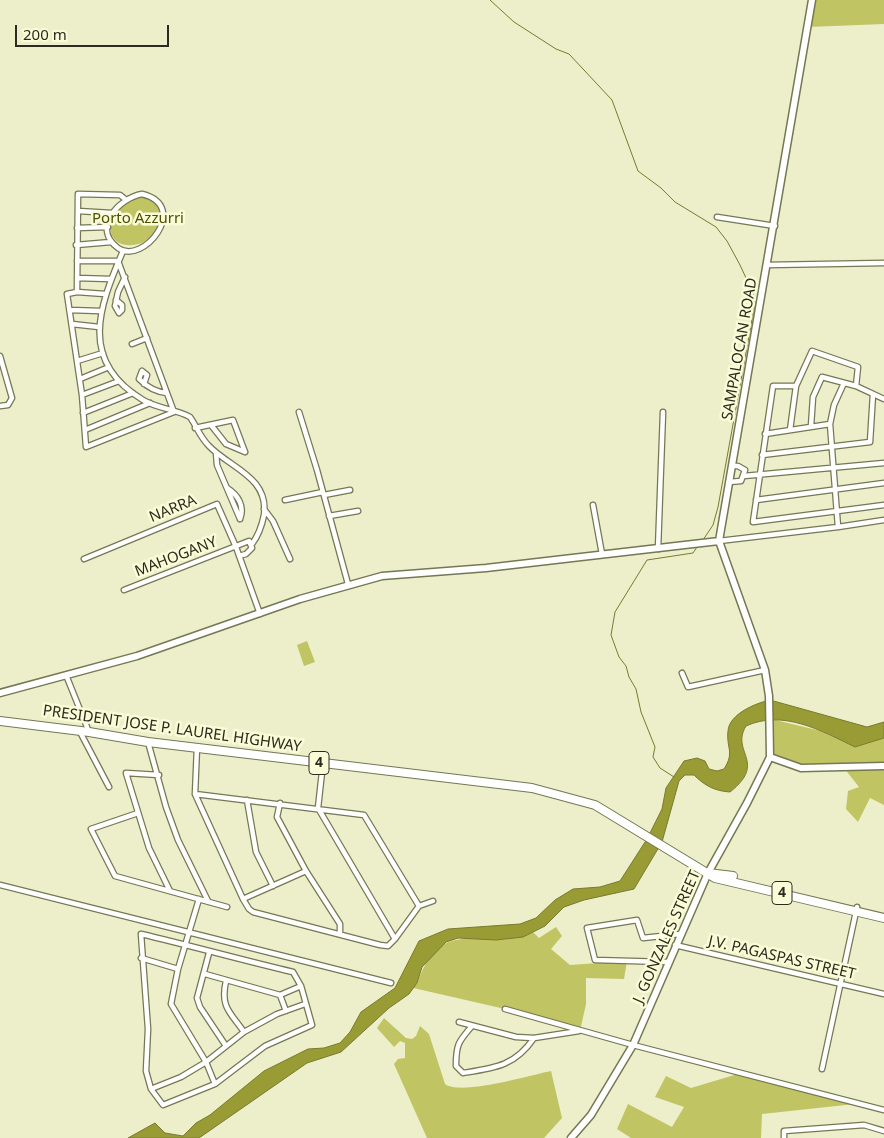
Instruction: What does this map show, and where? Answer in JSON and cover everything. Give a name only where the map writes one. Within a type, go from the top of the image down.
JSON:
[{"type":"highway","name":"PRESIDENT JOSE P. LAUREL HIGHWAY","points":[[0,721],[79,730],[148,742],[532,788],[595,805],[715,878],[856,909],[884,913]]},
{"type":"highway","name":"PRESIDENT JOSE P. LAUREL HIGHWAY","points":[[856,909],[884,918]]},
{"type":"main road","name":"SAMPALOCAN ROAD","points":[[770,757],[768,738],[769,696],[765,670],[719,541],[775,226],[812,0]]},
{"type":"main road","points":[[0,693],[137,656],[348,584],[382,576],[486,568],[719,541]]},
{"type":"main road","points":[[770,757],[801,768],[884,766]]},
{"type":"main road","name":"J. GONZALES STREET","points":[[571,1138],[588,1118],[633,1045],[667,962],[708,873],[747,804],[770,757]]},
{"type":"street","points":[[77,292],[78,194],[120,195],[125,199]]},
{"type":"street","points":[[76,244],[111,242],[123,251],[134,251],[151,241],[162,224],[164,213],[160,202],[154,197],[142,194],[125,199],[112,212],[108,227],[111,242]]},
{"type":"street","points":[[78,211],[112,212]]},
{"type":"street","points":[[717,217],[775,226]]},
{"type":"street","points":[[77,228],[108,227]]},
{"type":"street","points":[[123,251],[105,294],[98,327],[103,353],[109,367],[119,381],[133,393],[150,403],[190,417],[200,437],[216,452],[241,469],[257,485],[264,509],[273,521],[290,559]]},
{"type":"street","points":[[77,261],[118,261]]},
{"type":"street","points":[[118,261],[174,412]]},
{"type":"street","points":[[767,265],[884,263]]},
{"type":"street","points":[[116,300],[125,277]]},
{"type":"street","points":[[78,278],[110,279]]},
{"type":"street","points":[[105,294],[77,292],[67,294],[82,395],[86,447],[174,412]]},
{"type":"street","points":[[70,310],[100,311]]},
{"type":"street","points":[[72,324],[98,327]]},
{"type":"street","points":[[132,344],[147,338]]},
{"type":"street","points":[[790,430],[796,386],[812,351],[858,367],[856,386]]},
{"type":"street","points":[[77,361],[103,353]]},
{"type":"street","points":[[0,356],[2,370],[12,398],[8,405],[0,406]]},
{"type":"street","points":[[80,379],[109,367]]},
{"type":"street","points":[[811,426],[813,397],[822,377],[856,386],[884,399]]},
{"type":"street","points":[[82,395],[119,381]]},
{"type":"street","points":[[838,527],[830,424],[834,405],[844,383]]},
{"type":"street","points":[[144,384],[160,392],[167,393]]},
{"type":"street","points":[[796,386],[773,386],[753,522],[884,505]]},
{"type":"street","points":[[84,413],[133,393]]},
{"type":"street","points":[[762,455],[870,442],[873,394]]},
{"type":"street","points":[[85,430],[150,403]]},
{"type":"street","points":[[299,412],[348,584]]},
{"type":"street","points":[[658,549],[663,412]]},
{"type":"street","points":[[195,428],[233,420],[245,452],[226,444],[211,425]]},
{"type":"street","points":[[766,434],[830,424]]},
{"type":"street","points":[[216,452],[217,465],[240,519],[242,513],[240,502],[235,493],[227,488]]},
{"type":"street","points":[[744,476],[884,463]]},
{"type":"street","points":[[729,482],[741,481],[744,476],[745,470],[738,466],[732,466]]},
{"type":"street","points":[[756,500],[884,483]]},
{"type":"street","points":[[285,500],[350,490]]},
{"type":"street","name":"NARRA","points":[[84,559],[217,504],[236,547],[260,614]]},
{"type":"street","points":[[592,505],[602,554]]},
{"type":"street","points":[[239,556],[250,551],[250,542],[260,530],[264,509]]},
{"type":"street","points":[[329,516],[358,511]]},
{"type":"street","points":[[719,541],[884,520]]},
{"type":"street","name":"MAHOGANY","points":[[124,590],[236,547],[241,542],[250,542]]},
{"type":"street","points":[[682,672],[688,687],[765,670]]},
{"type":"street","points":[[66,675],[89,732]]},
{"type":"street","points":[[79,730],[108,787]]},
{"type":"street","points":[[148,742],[159,775],[166,807],[178,840],[208,901]]},
{"type":"street","points":[[197,747],[195,794],[243,899],[253,912],[388,946],[396,939],[419,906],[433,901]]},
{"type":"street","points":[[323,763],[318,808],[396,939]]},
{"type":"street","points":[[159,775],[126,773],[148,848],[171,891]]},
{"type":"street","points":[[195,794],[280,803],[364,815],[419,906]]},
{"type":"street","points":[[247,800],[256,852],[273,886]]},
{"type":"street","points":[[280,803],[278,817],[306,871],[340,924],[340,934]]},
{"type":"street","points":[[138,813],[91,829],[115,876],[227,907]]},
{"type":"street","points":[[243,899],[306,871]]},
{"type":"street","points":[[0,885],[391,983]]},
{"type":"street","points":[[199,899],[178,969],[171,1004],[206,1062],[215,1084]]},
{"type":"street","points":[[822,1069],[856,909]]},
{"type":"street","points":[[667,962],[595,960],[587,928],[637,920],[643,938],[680,934]]},
{"type":"street","points":[[141,934],[186,945],[209,953],[293,972],[301,986],[312,1025],[265,1046],[215,1084],[163,1105],[151,1089],[146,1072],[148,1029],[141,958],[141,934]]},
{"type":"street","name":"J.V. PAGASPAS STREET","points":[[675,945],[884,994]]},
{"type":"street","points":[[209,953],[197,998],[200,1008],[226,1046]]},
{"type":"street","points":[[141,958],[178,969]]},
{"type":"street","points":[[204,974],[280,995],[301,986]]},
{"type":"street","points":[[226,981],[223,996],[224,1003],[244,1032]]},
{"type":"street","points":[[280,995],[286,1010]]},
{"type":"street","points":[[151,1089],[181,1076],[206,1062],[244,1032],[286,1010],[305,1004]]},
{"type":"street","points":[[505,1009],[580,1031],[884,1110]]},
{"type":"street","points":[[459,1022],[516,1036],[534,1038],[580,1031]]},
{"type":"street","points":[[472,1026],[459,1040],[456,1047],[456,1066],[463,1073],[500,1067],[522,1054],[534,1038]]},
{"type":"street","points":[[784,1138],[784,1131],[864,1126],[884,1131]]},
{"type":"green space","points":[[813,0],[884,0],[884,24],[808,27]]},
{"type":"green space","name":"Porto Azzurri","points":[[144,196],[158,204],[159,221],[154,234],[144,242],[133,245],[122,244],[114,238],[111,229],[116,215],[127,202]]},
{"type":"green space","points":[[307,641],[315,662],[304,666],[297,645]]},
{"type":"green space","points":[[771,719],[821,731],[856,747],[884,738],[884,805],[870,798],[858,822],[846,809],[848,791],[859,787],[844,768],[801,768],[770,757]]},
{"type":"green space","points":[[556,927],[562,936],[551,949],[570,965],[627,961],[624,979],[586,978],[586,1004],[580,1031],[505,1009],[409,987],[417,984],[427,961],[439,948],[452,941],[515,938],[533,932],[539,938]]},
{"type":"green space","points":[[384,1018],[406,1038],[412,1039],[416,1036],[420,1026],[429,1034],[445,1084],[453,1087],[480,1086],[551,1071],[562,1118],[544,1138],[427,1138],[394,1064],[398,1059],[405,1058],[405,1043],[400,1041],[394,1047],[377,1028]]},
{"type":"green space","points":[[741,1073],[855,1104],[762,1114],[761,1138],[631,1138],[617,1129],[628,1104],[672,1127],[684,1107],[655,1097],[666,1076],[691,1088]]},
{"type":"shaded area","points":[[770,700],[867,727],[884,722],[884,738],[855,747],[816,729],[788,721],[760,721],[746,726],[742,735],[742,743],[748,765],[741,782],[730,792],[710,787],[694,775],[685,775],[679,781],[662,842],[634,889],[584,900],[564,907],[545,926],[523,937],[496,940],[458,938],[446,942],[422,967],[417,983],[409,994],[389,1008],[341,1052],[307,1063],[199,1138],[128,1138],[155,1123],[165,1133],[183,1136],[196,1123],[210,1115],[264,1071],[308,1049],[324,1048],[340,1043],[350,1032],[361,1012],[395,988],[419,941],[448,929],[520,924],[536,918],[555,900],[573,889],[600,887],[620,881],[647,839],[662,809],[666,788],[684,761],[697,758],[705,761],[709,769],[717,771],[724,769],[730,754],[728,731],[733,719],[744,710]]},
{"type":"waterway","points":[[490,0],[514,22],[556,49],[569,54],[612,100],[638,171],[661,188],[675,202],[716,227],[727,241],[753,293],[755,303],[718,507],[713,525],[703,540]]},
{"type":"waterway","points":[[674,777],[660,768],[653,757],[655,747],[641,712],[636,689],[629,677],[626,666],[619,657],[611,635],[615,612],[647,560],[693,553],[697,547]]}]
